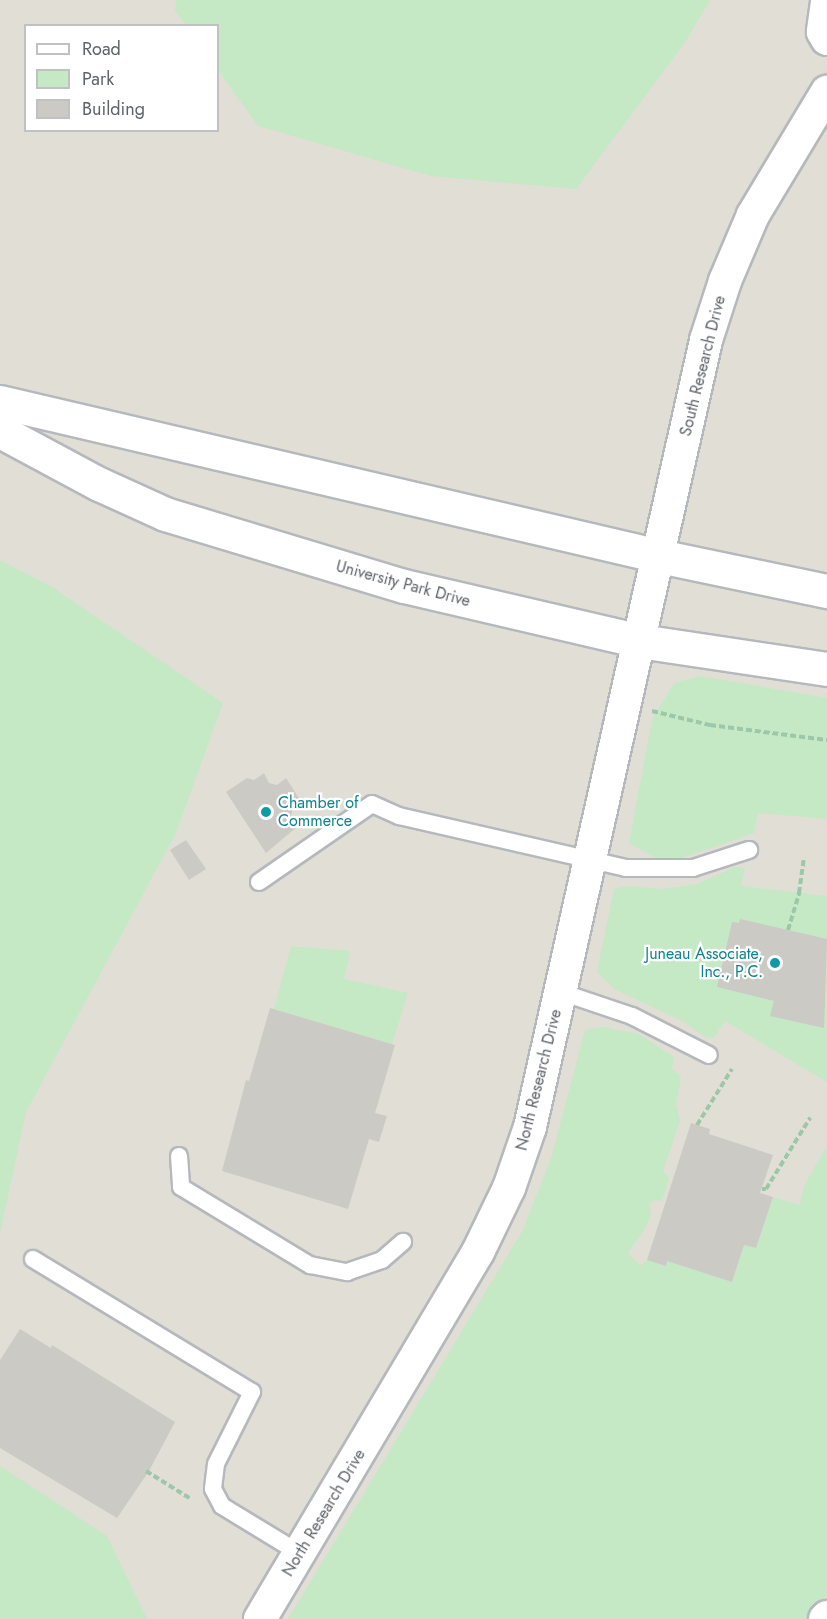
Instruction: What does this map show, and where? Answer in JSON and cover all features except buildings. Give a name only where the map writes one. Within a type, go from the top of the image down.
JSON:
[{"type":"street","points":[[827,2],[823,32],[827,39]]},
{"type":"street","name":"South Research Drive","points":[[659,556],[706,340],[725,281],[753,215],[827,92]]},
{"type":"street","points":[[0,402],[659,556],[827,591]]},
{"type":"street","name":"University Park Drive","points":[[0,431],[99,484],[165,514],[404,586],[640,640],[827,669]]},
{"type":"street","name":"North Research Drive","points":[[260,1619],[301,1554],[478,1252],[509,1188],[530,1127],[659,556]]},
{"type":"lane","points":[[259,882],[372,804],[399,816],[590,861],[664,871],[693,868],[749,850]]},
{"type":"lane","points":[[561,992],[632,1016],[709,1055]]},
{"type":"lane","points":[[179,1156],[181,1187],[310,1265],[347,1272],[382,1260],[403,1242]]},
{"type":"lane","points":[[33,1259],[252,1392],[216,1464],[216,1497],[222,1506],[301,1554]]},
{"type":"path","points":[[649,709],[710,724],[827,740]]},
{"type":"path","points":[[788,930],[799,893],[804,857]]},
{"type":"path","points":[[697,1125],[732,1069]]},
{"type":"path","points":[[762,1189],[766,1189],[810,1118]]},
{"type":"path","points":[[146,1471],[194,1500],[216,1497]]},
{"type":"shaded area","points":[[0,0],[827,0],[827,1619],[0,1619]]},
{"type":"green space","points":[[176,0],[710,0],[684,44],[576,189],[431,176],[258,126],[219,71],[219,24],[185,24],[175,11]]},
{"type":"green space","points":[[0,560],[52,587],[223,703],[176,833],[26,1112],[0,1233]]},
{"type":"green space","points":[[700,676],[827,698],[827,819],[758,813],[754,833],[682,858],[657,859],[629,843],[652,720],[674,683]]},
{"type":"green space","points":[[735,867],[745,868],[741,886],[827,896],[827,1082],[725,1021],[714,1038],[705,1037],[682,1021],[616,990],[597,972],[614,889],[628,886],[663,889],[697,884]]},
{"type":"green space","points":[[291,946],[350,951],[344,979],[408,993],[392,1044],[274,1009]]},
{"type":"green space","points":[[603,1027],[639,1034],[674,1057],[672,1068],[681,1077],[676,1104],[680,1121],[663,1171],[669,1178],[662,1201],[654,1200],[649,1204],[651,1215],[646,1227],[628,1253],[640,1266],[647,1260],[665,1266],[667,1261],[732,1282],[744,1245],[756,1248],[773,1197],[800,1205],[804,1186],[827,1145],[827,1595],[805,1619],[288,1619],[523,1230],[552,1155],[585,1030]]},
{"type":"green space","points":[[0,1466],[107,1536],[147,1619],[0,1619]]},
{"type":"place","name":"Chamber of Commerce","points":[[266,812]]},
{"type":"place","name":"Juneau Associate, Inc., P.C.","points":[[775,963]]}]
